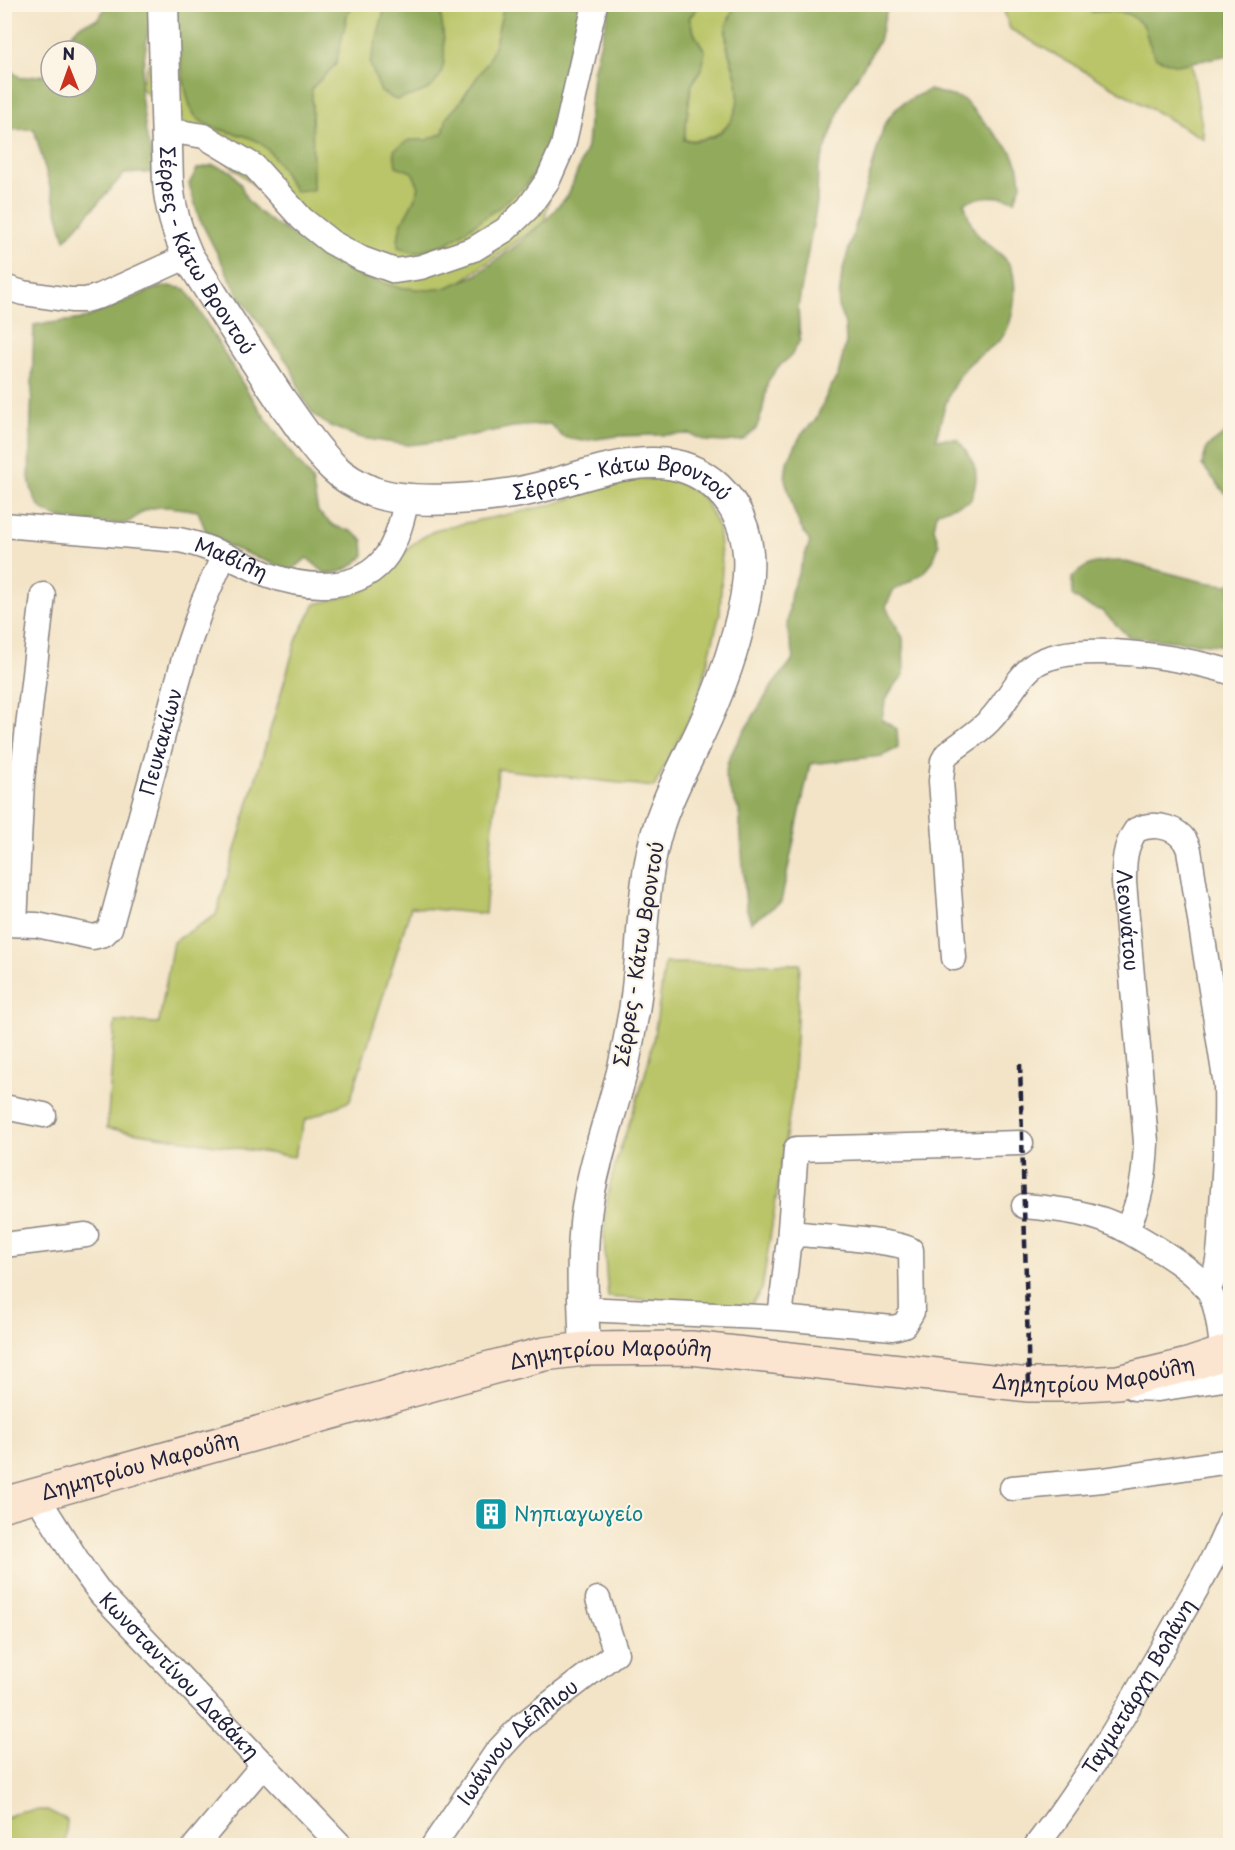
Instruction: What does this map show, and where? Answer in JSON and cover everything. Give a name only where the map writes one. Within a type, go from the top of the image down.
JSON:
[{"type":"main road","name":"Δημητρίου Μαρούλη","points":[[4,1503],[490,1368],[544,1354],[585,1349],[691,1348],[1029,1385],[1085,1385],[1118,1382],[1168,1370],[1228,1361]]},
{"type":"street","name":"Σέρρες - Κάτω Βροντού","points":[[163,4],[170,200],[179,237],[188,256],[259,367],[322,456],[346,478],[377,493],[407,498],[435,499],[509,493],[620,466],[668,463],[696,472],[712,481],[724,493],[735,510],[747,546],[745,600],[728,665],[709,714],[668,801],[651,855],[639,976],[630,1035],[623,1069],[594,1169],[586,1210],[583,1248],[585,1349]]},
{"type":"street","points":[[166,130],[204,136],[254,166],[302,219],[332,242],[362,259],[395,271],[421,267],[474,249],[505,230],[528,208],[548,180],[563,146],[595,4]]},
{"type":"street","points":[[4,287],[23,293],[84,300],[100,296],[188,256]]},
{"type":"street","name":"Μαβίλη","points":[[4,525],[179,540],[199,544],[268,574],[295,582],[321,585],[343,583],[368,573],[386,556],[396,537],[407,498]]},
{"type":"street","name":"Πευκακίων","points":[[10,923],[47,926],[93,937],[106,933],[112,924],[185,655],[203,602],[224,555]]},
{"type":"street","points":[[10,923],[22,780],[44,595]]},
{"type":"street","points":[[954,958],[941,781],[943,760],[947,754],[991,720],[1033,667],[1052,657],[1080,652],[1120,653],[1187,662],[1230,672]]},
{"type":"street","name":"Λεοννάτου","points":[[1126,1230],[1139,1200],[1146,1142],[1124,882],[1125,855],[1130,838],[1136,830],[1142,827],[1159,826],[1184,837],[1190,850],[1226,1085],[1227,1116],[1220,1236],[1216,1271],[1208,1290]]},
{"type":"street","points":[[4,1107],[44,1115]]},
{"type":"street","points":[[780,1318],[796,1149],[1021,1143]]},
{"type":"street","points":[[1024,1206],[1090,1216],[1116,1225],[1193,1274],[1208,1290],[1214,1304],[1228,1361]]},
{"type":"street","points":[[583,1309],[780,1318],[886,1329],[904,1325],[912,1312],[912,1253],[907,1247],[801,1234],[795,1235],[789,1242]]},
{"type":"street","points":[[4,1245],[86,1235]]},
{"type":"street","points":[[1012,1488],[1103,1480],[1230,1461]]},
{"type":"street","name":"Κωνσταντίνου Δαβάκη","points":[[36,1495],[96,1588],[341,1845]]},
{"type":"street","name":"Ταγματάρχη Βολάνη","points":[[1050,1839],[1141,1686],[1206,1570],[1230,1521]]},
{"type":"street","name":"Ιωάννου Δέλλιου","points":[[433,1845],[496,1753],[522,1725],[616,1653],[598,1599]]},
{"type":"street","points":[[195,1845],[264,1764]]},
{"type":"green space","points":[[439,4],[444,40],[444,63],[436,82],[428,89],[396,100],[381,92],[370,64],[384,11],[381,5]]},
{"type":"green space","points":[[107,5],[152,5],[140,87],[147,140],[157,172],[124,174],[65,240],[34,129],[5,130],[4,66],[21,78],[39,76],[39,99],[99,99],[99,39],[68,39],[80,25],[98,19]]},
{"type":"green space","points":[[170,5],[591,5],[544,222],[409,319],[140,87]]},
{"type":"green space","points":[[175,5],[357,5],[348,12],[336,64],[312,88],[313,190],[295,191],[275,158],[260,143],[251,138],[213,127],[196,117],[187,97],[184,81]]},
{"type":"green space","points":[[504,5],[584,5],[559,124],[536,171],[526,185],[501,206],[445,245],[414,253],[398,247],[400,229],[419,187],[412,172],[396,166],[394,150],[409,140],[427,140],[443,133],[447,117],[489,60]]},
{"type":"green space","points":[[610,5],[700,5],[689,18],[695,35],[705,51],[701,69],[691,86],[684,140],[697,140],[719,133],[733,117],[736,107],[737,82],[726,29],[733,5],[888,5],[879,41],[842,102],[818,170],[817,203],[798,307],[800,340],[791,356],[778,367],[768,381],[762,413],[756,429],[743,440],[724,442],[706,441],[690,434],[618,436],[582,441],[563,437],[550,424],[513,427],[443,441],[408,445],[361,438],[328,425],[313,414],[303,399],[291,367],[238,294],[199,218],[189,184],[197,169],[213,165],[231,171],[241,185],[247,200],[259,212],[362,277],[397,287],[428,290],[445,288],[476,275],[517,245],[544,222],[568,195],[587,147],[593,72]]},
{"type":"green space","points":[[700,5],[733,5],[726,34],[728,51],[737,82],[737,107],[733,118],[719,133],[697,140],[684,140],[691,86],[701,70],[705,51],[695,35],[689,18]]},
{"type":"green space","points":[[1002,5],[1182,5],[1204,139],[1010,29]]},
{"type":"green space","points":[[1085,5],[1230,5],[1230,55],[1177,65],[1156,58],[1144,26],[1129,14],[1110,11],[1091,12]]},
{"type":"green space","points":[[929,90],[963,99],[1012,152],[1019,168],[1021,184],[1015,200],[989,197],[977,198],[964,203],[976,233],[1011,267],[1015,289],[1012,317],[1001,339],[971,362],[957,379],[946,404],[936,439],[957,439],[972,460],[976,482],[970,501],[937,512],[934,528],[939,545],[933,561],[922,574],[893,591],[886,607],[903,638],[904,675],[888,695],[882,720],[897,729],[898,748],[882,756],[810,764],[781,902],[751,922],[746,907],[739,810],[725,777],[728,761],[736,744],[772,686],[794,658],[787,627],[791,592],[810,542],[794,511],[785,479],[787,462],[802,433],[815,421],[838,375],[846,342],[845,324],[838,307],[842,273],[884,125],[903,103]]},
{"type":"green space","points":[[169,286],[186,289],[247,391],[312,480],[318,512],[334,526],[351,531],[363,540],[364,555],[352,566],[342,571],[326,574],[307,558],[291,571],[228,546],[206,532],[198,511],[157,507],[144,511],[123,524],[68,520],[48,513],[38,505],[29,477],[34,325],[83,319],[154,289]]},
{"type":"green space","points":[[1230,430],[1230,499],[1202,465],[1207,447]]},
{"type":"green space","points":[[634,479],[662,479],[681,483],[704,499],[718,527],[722,565],[720,613],[697,704],[654,787],[498,769],[485,914],[411,907],[350,1101],[305,1120],[294,1157],[107,1128],[115,1021],[159,1023],[173,942],[216,915],[297,638],[315,604],[367,589],[390,572],[413,544],[438,529],[553,504]]},
{"type":"green space","points":[[1122,561],[1204,582],[1227,585],[1230,583],[1230,646],[1129,637],[1102,611],[1086,605],[1072,595],[1072,578],[1084,568],[1100,562]]},
{"type":"green space","points":[[665,963],[800,964],[793,1091],[762,1289],[750,1307],[608,1297],[604,1231],[606,1209],[617,1160],[651,1052]]},
{"type":"green space","points":[[47,1810],[67,1820],[65,1845],[5,1845],[5,1818],[21,1811]]},
{"type":"railway","points":[[1020,1064],[1029,1385]]},
{"type":"place","name":"Νηπιαγωγείο","points":[[491,1514]]}]
